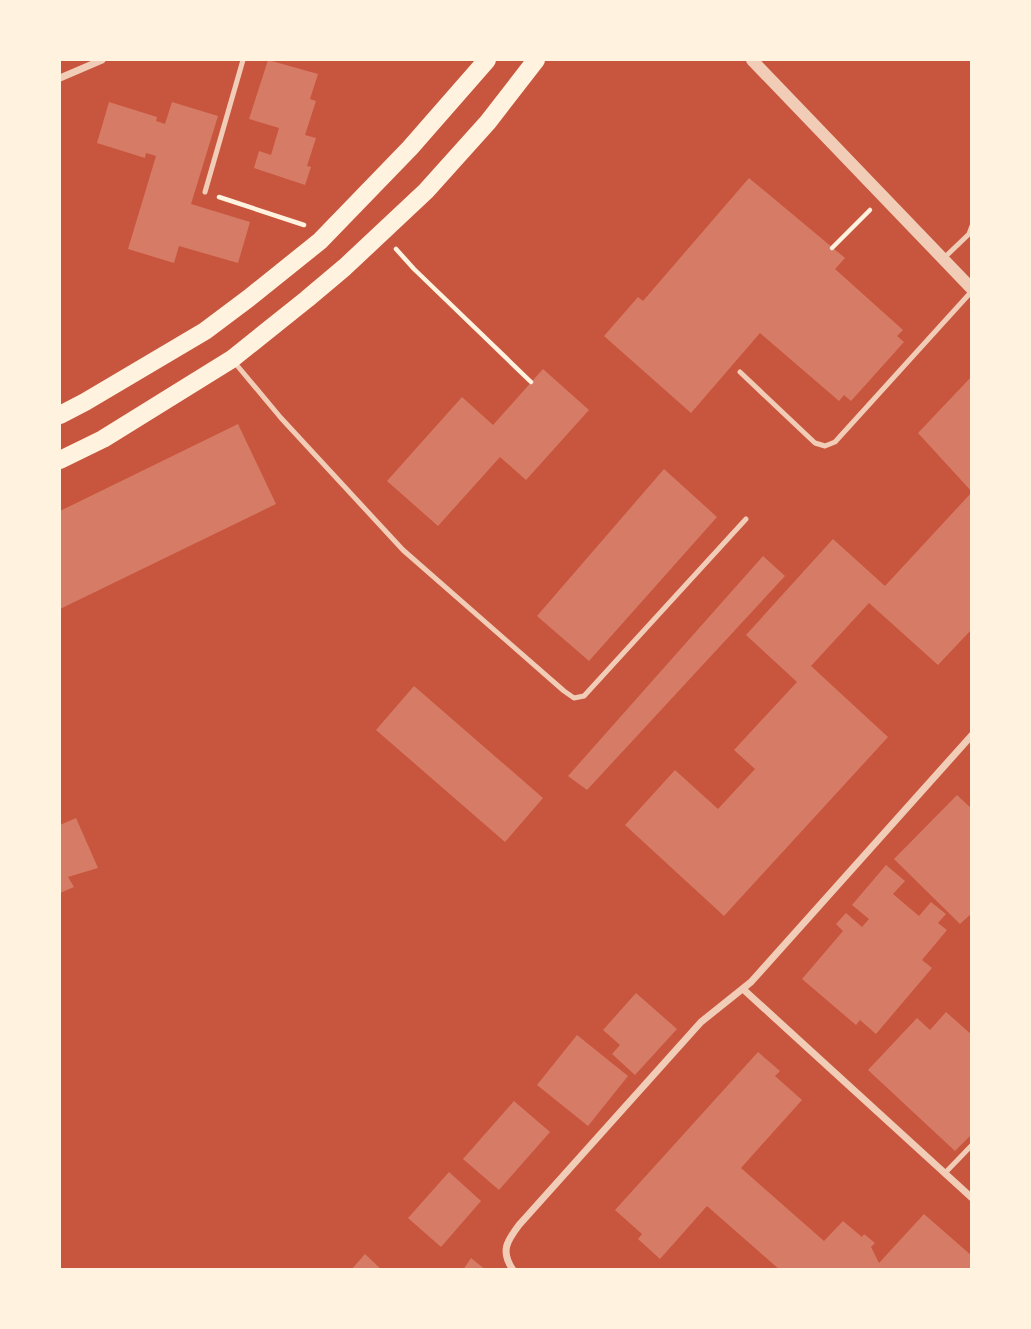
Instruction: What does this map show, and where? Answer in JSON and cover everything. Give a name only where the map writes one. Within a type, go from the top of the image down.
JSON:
[{"type":"main road","points":[[60,415],[205,331],[320,241],[410,148],[487,60]]},
{"type":"main road","points":[[60,460],[103,439],[232,359],[307,299],[426,191],[488,122],[536,60]]},
{"type":"street","points":[[60,78],[102,60]]},
{"type":"street","points":[[752,60],[971,290]]},
{"type":"street","points":[[513,1269],[505,1253],[508,1240],[519,1225],[701,1022],[743,989],[766,965],[971,735]]},
{"type":"street","points":[[743,989],[971,1198]]},
{"type":"lane","points":[[205,192],[243,60]]},
{"type":"lane","points":[[943,259],[970,234],[971,226]]},
{"type":"lane","points":[[740,372],[816,443],[825,446],[835,442],[971,290]]},
{"type":"lane","points":[[232,359],[281,418],[402,550],[574,698],[584,696],[747,519]]},
{"type":"lane","points":[[945,1173],[971,1145]]},
{"type":"path","points":[[205,192],[307,226]]},
{"type":"path","points":[[832,248],[884,197]]},
{"type":"path","points":[[382,232],[414,269],[531,382]]},
{"type":"building","points":[[268,60],[318,74],[310,99],[316,101],[305,135],[316,138],[307,166],[311,167],[305,185],[254,168],[259,151],[271,155],[279,128],[249,119]]},
{"type":"building","points":[[109,102],[157,117],[156,121],[165,124],[172,102],[218,116],[191,204],[250,222],[238,263],[179,246],[174,263],[128,249],[156,156],[146,153],[145,158],[97,143]]},
{"type":"building","points":[[749,178],[845,258],[835,269],[903,330],[897,336],[904,342],[851,401],[844,395],[839,401],[760,333],[691,413],[604,336],[638,297],[643,301]]},
{"type":"building","points":[[543,369],[589,410],[526,480],[500,457],[438,526],[387,481],[462,397],[493,425]]},
{"type":"building","points":[[972,376],[972,492],[918,433]]},
{"type":"building","points":[[238,424],[276,504],[60,609],[60,511]]},
{"type":"building","points":[[664,469],[717,517],[589,661],[537,616]]},
{"type":"building","points":[[972,492],[972,629],[938,665],[869,603],[811,666],[888,737],[724,916],[625,825],[675,770],[718,809],[755,769],[734,750],[797,682],[746,635],[833,539],[885,586]]},
{"type":"building","points":[[763,556],[785,576],[587,790],[568,776]]},
{"type":"building","points":[[414,686],[543,798],[505,842],[376,730]]},
{"type":"building","points":[[957,795],[972,809],[972,913],[960,924],[894,859]]},
{"type":"building","points":[[76,818],[98,868],[68,877],[74,887],[60,893],[60,825]]},
{"type":"building","points":[[886,865],[905,881],[893,894],[919,916],[931,902],[946,914],[938,923],[947,930],[922,960],[932,968],[876,1034],[860,1020],[856,1025],[802,979],[843,931],[836,924],[846,913],[862,927],[869,919],[852,905]]},
{"type":"building","points":[[636,993],[677,1029],[635,1075],[612,1054],[620,1045],[603,1030]]},
{"type":"building","points":[[946,1012],[972,1035],[972,1134],[955,1151],[868,1070],[917,1018],[930,1030]]},
{"type":"building","points":[[577,1035],[628,1076],[588,1126],[537,1085]]},
{"type":"building","points":[[758,1052],[780,1071],[775,1076],[802,1100],[741,1168],[824,1241],[843,1221],[862,1237],[864,1234],[875,1243],[871,1247],[879,1263],[924,1214],[972,1256],[972,1270],[780,1270],[707,1206],[660,1259],[638,1239],[642,1234],[615,1210]]},
{"type":"building","points":[[514,1101],[550,1132],[499,1190],[463,1159]]},
{"type":"building","points":[[449,1172],[481,1201],[441,1247],[408,1218]]},
{"type":"building","points":[[365,1254],[382,1270],[351,1270]]},
{"type":"building","points":[[471,1258],[486,1270],[463,1270]]}]
